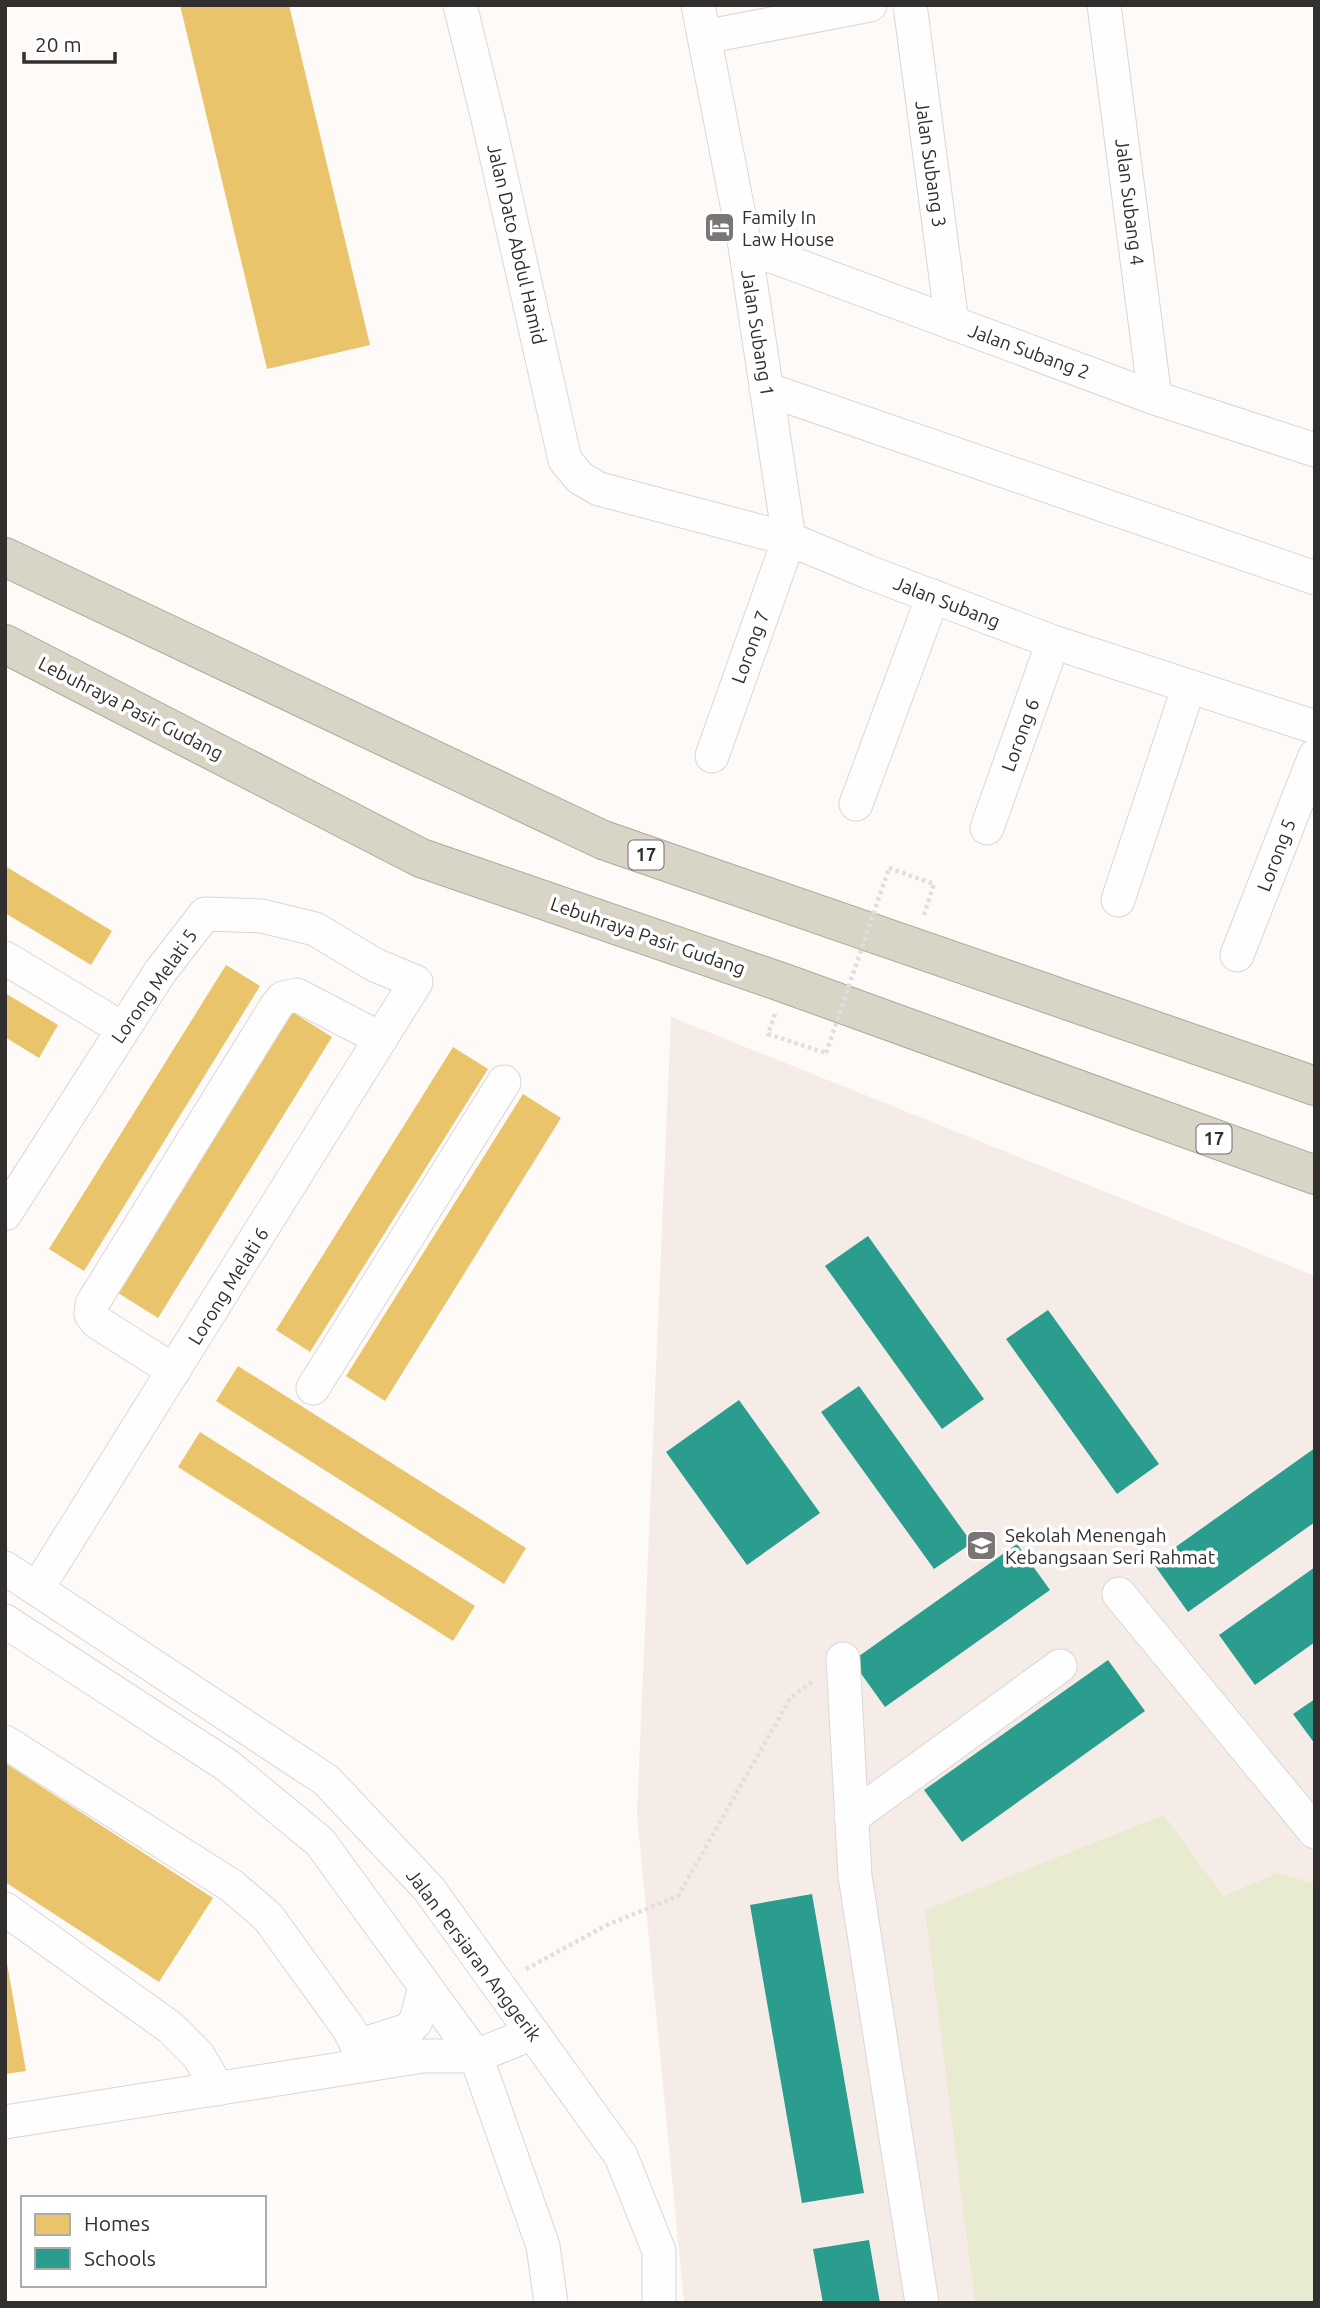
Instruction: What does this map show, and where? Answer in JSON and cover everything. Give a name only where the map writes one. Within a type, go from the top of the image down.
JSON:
[{"type":"highway","name":"17","points":[[5,557],[603,840],[1315,1086]]},
{"type":"highway","name":"Lebuhraya Pasir Gudang","points":[[5,644],[421,858],[784,983],[1315,1175]]},
{"type":"street","name":"Jalan Dato Abdul Hamid","points":[[460,5],[565,460],[580,478]]},
{"type":"street","points":[[701,21],[870,5]]},
{"type":"street","name":"Jalan Subang 3","points":[[910,5],[952,323]]},
{"type":"street","name":"Jalan Subang 4","points":[[1104,5],[1155,398]]},
{"type":"street","name":"Jalan Subang 1","points":[[701,21],[745,246],[789,539]]},
{"type":"street","name":"Jalan Subang 2","points":[[745,246],[1155,398],[1315,450]]},
{"type":"street","points":[[766,388],[1315,578]]},
{"type":"street","name":"Jalan Subang","points":[[580,478],[599,489],[789,539],[1053,642],[1315,726]]},
{"type":"street","name":"Lorong 7","points":[[712,756],[789,539]]},
{"type":"street","points":[[856,804],[933,596]]},
{"type":"street","name":"Lorong 6","points":[[987,828],[1053,642]]},
{"type":"street","points":[[1118,900],[1189,686]]},
{"type":"street","name":"Lorong 5","points":[[1237,954],[1315,756]]},
{"type":"street","name":"Lorong Melati 5","points":[[5,1214],[160,972],[205,914],[262,916],[315,929],[375,965],[416,982]]},
{"type":"street","points":[[5,958],[124,1030]]},
{"type":"street","name":"Lorong Melati 6","points":[[37,1588],[416,982]]},
{"type":"street","points":[[174,1371],[97,1322],[91,1314],[92,1304],[277,1005],[283,998],[297,995],[381,1039]]},
{"type":"street","points":[[313,1388],[504,1082]]},
{"type":"street","name":"Jalan Persiaran Anggerik","points":[[5,1568],[326,1780],[429,1889],[621,2156],[659,2251],[659,2303]]},
{"type":"street","points":[[1119,1594],[1315,1832]]},
{"type":"street","points":[[5,1621],[228,1766],[320,1842],[476,2056],[543,2246],[552,2302]]},
{"type":"street","points":[[843,1659],[855,1876],[922,2303]]},
{"type":"street","points":[[851,1818],[1060,1666]]},
{"type":"street","points":[[5,1742],[232,1886],[268,1917],[349,2029],[362,2056]]},
{"type":"street","points":[[5,1909],[171,2028],[198,2055],[218,2089]]},
{"type":"street","points":[[362,2056],[408,2030],[416,2021],[425,1986]]},
{"type":"street","points":[[5,2122],[218,2089],[362,2056],[476,2056],[533,2033]]},
{"type":"path","points":[[768,1034],[826,1053],[889,868],[934,884]]},
{"type":"path","points":[[498,1985],[607,1925],[678,1896],[792,1697],[843,1659]]},
{"type":"shaded area","name":"Sekolah Menengah Kebangsaan Seri Rahmat","points":[[671,1017],[1315,1276],[1315,2303],[684,2303],[637,1815]]},
{"type":"green space","points":[[1164,1815],[1223,1896],[1278,1873],[1315,1884],[1315,2303],[975,2303],[925,1910]]},
{"type":"building: Homes","points":[[180,5],[289,5],[370,345],[267,369]]},
{"type":"building: Homes","points":[[5,866],[112,931],[91,965],[5,913]]},
{"type":"building: Homes","points":[[226,965],[260,986],[84,1271],[49,1249]]},
{"type":"building: Homes","points":[[5,993],[58,1025],[39,1058],[5,1037]]},
{"type":"building: Homes","points":[[289,1010],[332,1037],[158,1318],[115,1291]]},
{"type":"building: Homes","points":[[453,1047],[488,1069],[310,1352],[276,1330]]},
{"type":"building: Homes","points":[[523,1094],[561,1118],[385,1401],[346,1376]]},
{"type":"building: Homes","points":[[238,1366],[526,1548],[504,1584],[216,1401]]},
{"type":"building: Homes","points":[[200,1432],[475,1606],[453,1641],[178,1467]]},
{"type":"building: Homes","points":[[5,1763],[213,1898],[159,1982],[5,1882]]},
{"type":"building: Homes","points":[[5,1952],[26,2071],[5,2074]]},
{"type":"building: Schools","points":[[868,1236],[984,1399],[942,1429],[825,1266]]},
{"type":"building: Schools","points":[[1048,1310],[1159,1464],[1117,1494],[1006,1339]]},
{"type":"building: Schools","points":[[859,1386],[972,1543],[934,1569],[821,1412]]},
{"type":"building: Schools","points":[[739,1400],[820,1513],[747,1565],[666,1452]]},
{"type":"building: Schools","points":[[1315,1448],[1315,1522],[1188,1612],[1153,1563]]},
{"type":"building: Schools","points":[[1017,1544],[1050,1590],[885,1707],[852,1661]]},
{"type":"building: Schools","points":[[1315,1567],[1315,1642],[1255,1685],[1219,1635]]},
{"type":"building: Schools","points":[[1108,1660],[1145,1711],[962,1842],[924,1790]]},
{"type":"building: Schools","points":[[1315,1699],[1315,1744],[1293,1714]]},
{"type":"building: Schools","points":[[812,1894],[864,2193],[802,2203],[750,1905]]},
{"type":"building: Schools","points":[[869,2240],[880,2303],[823,2303],[813,2249]]},
{"type":"place","name":"Family In Law House","points":[[719,228]]},
{"type":"place","name":"Sekolah Menengah Kebangsaan Seri Rahmat","points":[[982,1546]]}]
